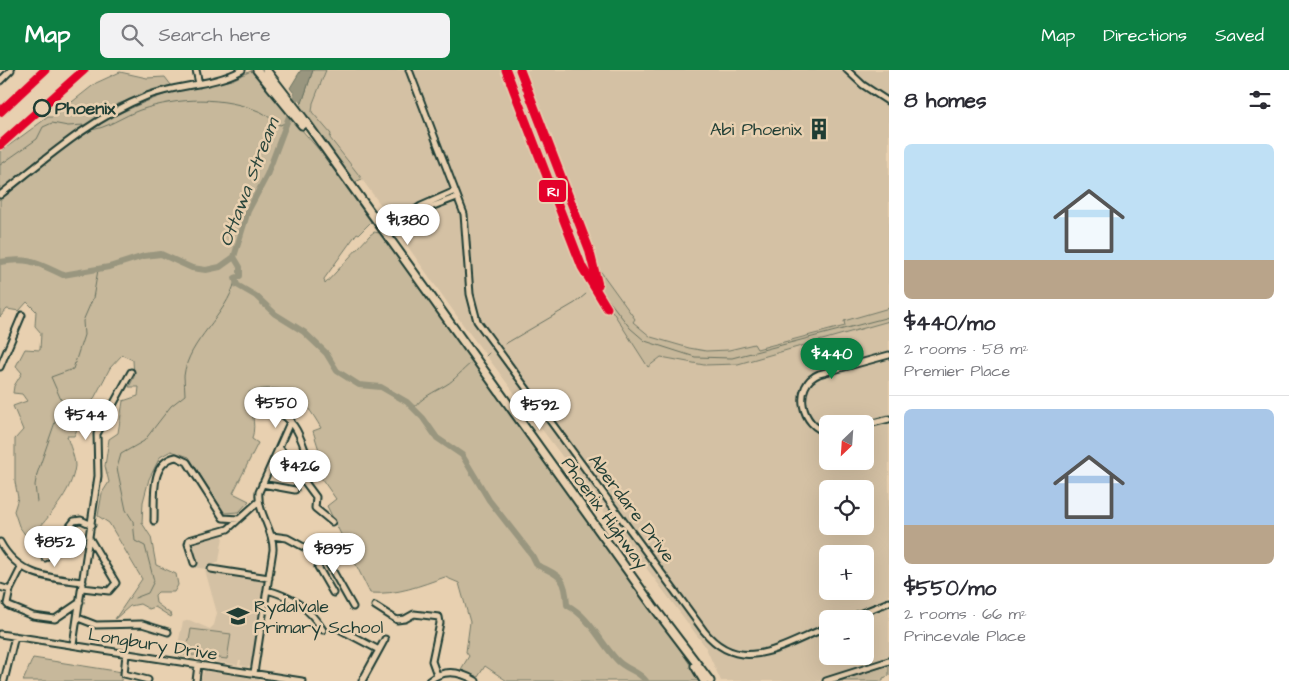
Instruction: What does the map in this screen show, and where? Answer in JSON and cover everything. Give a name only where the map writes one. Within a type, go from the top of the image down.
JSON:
[{"type":"main road","name":"Phoenix Highway","points":[[257,70],[301,119]]},
{"type":"main road","name":"Phoenix Highway","points":[[266,70],[653,606],[710,681]]},
{"type":"main road","name":"Phoenix Highway","points":[[653,606],[704,681]]},
{"type":"street","points":[[1,77],[11,70]]},
{"type":"street","points":[[196,70],[199,84]]},
{"type":"street","points":[[0,195],[82,130],[102,117],[149,96],[226,78],[242,70]]},
{"type":"street","name":"Aberdare Drive","points":[[409,70],[455,191],[466,229],[472,306],[480,326],[713,641],[730,653],[753,656],[819,630]]},
{"type":"street","points":[[847,70],[889,102]]},
{"type":"street","points":[[386,235],[421,206],[455,191]]},
{"type":"street","points":[[386,235],[428,208],[457,197]]},
{"type":"street","points":[[0,367],[22,315]]},
{"type":"street","points":[[819,429],[815,427],[806,415],[802,394],[810,379],[819,374],[889,355]]},
{"type":"street","points":[[73,646],[98,476],[97,434],[131,372]]},
{"type":"street","points":[[273,409],[291,420],[297,428],[305,450]]},
{"type":"street","points":[[874,422],[889,418]]},
{"type":"street","points":[[254,673],[273,550],[272,536],[258,502],[262,484],[291,420]]},
{"type":"street","points":[[279,447],[316,497],[315,508],[332,522]]},
{"type":"street","points":[[154,520],[156,477],[166,462],[176,457],[187,462],[222,518],[239,519]]},
{"type":"street","points":[[262,484],[295,490]]},
{"type":"street","points":[[194,563],[188,544],[190,540],[228,529],[258,502]]},
{"type":"street","points":[[45,558],[74,521],[81,520],[92,525]]},
{"type":"street","points":[[272,536],[287,538],[323,556],[353,607]]},
{"type":"street","points":[[0,542],[7,554],[21,568],[49,578],[109,591],[116,583],[90,538]]},
{"type":"street","points":[[318,567],[333,593]]},
{"type":"street","points":[[21,568],[10,590],[7,604],[41,618],[58,618],[69,607],[80,602]]},
{"type":"street","points":[[211,570],[269,578]]},
{"type":"street","points":[[325,579],[334,574]]},
{"type":"street","points":[[0,586],[10,590]]},
{"type":"street","points":[[267,590],[289,597],[306,607],[323,630]]},
{"type":"street","points":[[870,610],[889,602]]},
{"type":"street","points":[[375,606],[397,620],[405,620],[414,614],[438,617],[440,623],[432,661],[437,675]]},
{"type":"street","points":[[78,618],[96,625],[142,624],[168,632]]},
{"type":"street","points":[[341,630],[379,650]]},
{"type":"street","name":"Longbury Drive","points":[[0,634],[302,681]]},
{"type":"street","points":[[4,681],[15,636]]},
{"type":"street","points":[[362,681],[385,639]]},
{"type":"street","points":[[126,654],[124,674],[148,680]]},
{"type":"street","points":[[826,681],[889,662]]},
{"type":"street","points":[[835,681],[889,662]]},
{"type":"street","points":[[196,681],[198,664]]},
{"type":"street","points":[[429,681],[437,675],[458,673],[476,681]]},
{"type":"street","points":[[264,681],[265,674]]},
{"type":"shaded area","points":[[301,70],[313,70],[302,103],[290,88]]},
{"type":"shaded area","points":[[313,70],[326,70],[313,103],[312,112],[331,134],[330,138],[362,179],[353,183],[300,108]]},
{"type":"shaded area","points":[[326,70],[889,70],[889,658],[874,663],[874,610],[819,610],[819,665],[868,665],[819,681],[721,681],[705,646],[464,326],[406,244],[406,226],[398,215],[386,212],[312,112],[313,103]]},
{"type":"shaded area","points":[[251,71],[320,151],[371,222],[359,234],[357,233],[324,279],[325,284],[370,235],[374,232],[380,233],[648,602],[701,681],[507,681],[485,666],[478,677],[460,671],[469,656],[466,652],[470,622],[459,583],[445,577],[417,587],[390,593],[370,593],[327,506],[336,499],[305,455],[319,450],[313,431],[321,428],[308,407],[300,400],[284,390],[274,388],[249,392],[254,421],[252,439],[258,443],[233,493],[249,501],[239,512],[224,513],[189,457],[171,451],[160,457],[149,479],[143,502],[142,523],[151,537],[156,565],[176,574],[178,585],[174,592],[158,592],[155,595],[156,603],[172,615],[171,617],[155,607],[149,609],[140,604],[130,606],[115,619],[142,579],[109,523],[98,516],[102,493],[109,482],[105,466],[109,439],[118,433],[123,401],[138,396],[139,387],[129,387],[134,377],[133,360],[122,355],[110,368],[88,410],[80,405],[81,421],[74,436],[67,436],[75,466],[69,486],[58,504],[33,536],[26,536],[19,526],[14,511],[18,498],[15,482],[15,439],[23,430],[13,406],[27,401],[22,394],[13,393],[14,386],[22,373],[16,366],[25,349],[40,350],[41,333],[35,326],[36,311],[27,302],[19,311],[7,309],[0,317],[0,152],[48,117],[53,117],[96,83],[120,72],[147,78],[165,77],[171,85],[118,104],[76,131],[84,135],[111,117],[145,102],[174,91],[232,80]]},
{"type":"shaded area","points":[[596,265],[635,319],[633,322],[651,337],[689,348],[706,351],[729,350],[754,344],[757,349],[845,326],[844,321],[889,308],[889,321],[738,364],[704,365],[661,357],[648,367],[602,295]]},
{"type":"shaded area","points":[[224,531],[219,561],[210,569],[197,568],[191,542]]},
{"type":"shaded area","name":"Rydalvale Primary School","points":[[205,570],[261,578],[265,582],[253,664],[247,667],[240,665],[241,660],[239,660],[238,665],[175,656],[183,622],[189,620],[210,629],[214,625],[217,613]]},
{"type":"shaded area","points":[[191,629],[231,634],[227,659],[184,654]]},
{"type":"shaded area","points":[[33,658],[122,672],[121,681],[23,681]]},
{"type":"shaded area","points":[[889,665],[889,676],[883,678],[883,681],[839,681]]},
{"type":"shaded area","points":[[204,671],[259,679],[260,681],[200,681]]},
{"type":"waterway","name":"Ottawa Stream","points":[[299,90],[267,175],[248,211],[234,257],[240,267],[240,276],[235,278],[237,285],[256,296],[275,314],[304,332],[326,353],[337,371],[359,385],[381,387],[407,402],[423,418],[437,438],[462,455],[489,500],[532,555],[537,565],[552,572],[561,579],[565,589],[567,605],[589,623],[617,660],[639,674],[646,681]]},
{"type":"waterway","points":[[90,130],[108,125],[140,110],[170,103],[201,100],[232,103],[264,113],[280,125],[285,123]]},
{"type":"waterway","points":[[0,165],[37,139],[43,127],[52,123],[68,126],[84,125]]},
{"type":"waterway","points":[[0,262],[19,260],[33,262],[63,275],[109,267],[144,256],[161,254],[192,268],[206,270],[220,267],[234,257]]},
{"type":"waterway","points":[[37,502],[35,485],[37,474],[62,402],[51,377],[73,369],[84,335],[83,321],[93,298],[98,270]]},
{"type":"waterway","points":[[135,598],[148,593],[154,581],[145,546],[135,541],[133,521],[126,510],[117,468],[121,454],[144,441],[171,406],[185,395],[184,376],[187,363],[200,339],[224,306],[231,294],[235,281]]},
{"type":"waterway","points":[[505,344],[575,303],[586,294]]},
{"type":"waterway","points":[[604,294],[630,328],[645,341],[695,357],[732,358],[889,317]]},
{"type":"waterway","points":[[486,356],[489,353]]},
{"type":"waterway","points":[[413,409],[424,398],[446,385],[470,364]]},
{"type":"railway","points":[[0,112],[45,70]]},
{"type":"railway","points":[[0,145],[84,70]]},
{"type":"railway","points":[[506,70],[582,267],[607,308]]},
{"type":"railway","points":[[520,70],[589,249],[598,285]]},
{"type":"transit line","name":"R1","points":[[0,112],[45,70]]},
{"type":"transit line","name":"R1","points":[[0,145],[84,70]]},
{"type":"transit line","name":"R1","points":[[506,70],[582,267],[607,308]]},
{"type":"transit line","name":"R1","points":[[520,70],[589,249],[598,285]]},
{"type":"place","name":"Phoenix","points":[[42,108]]},
{"type":"place","name":"Abi Phoenix","points":[[819,129]]},
{"type":"place","name":"Rydalvale Primary School","points":[[238,616]]}]
